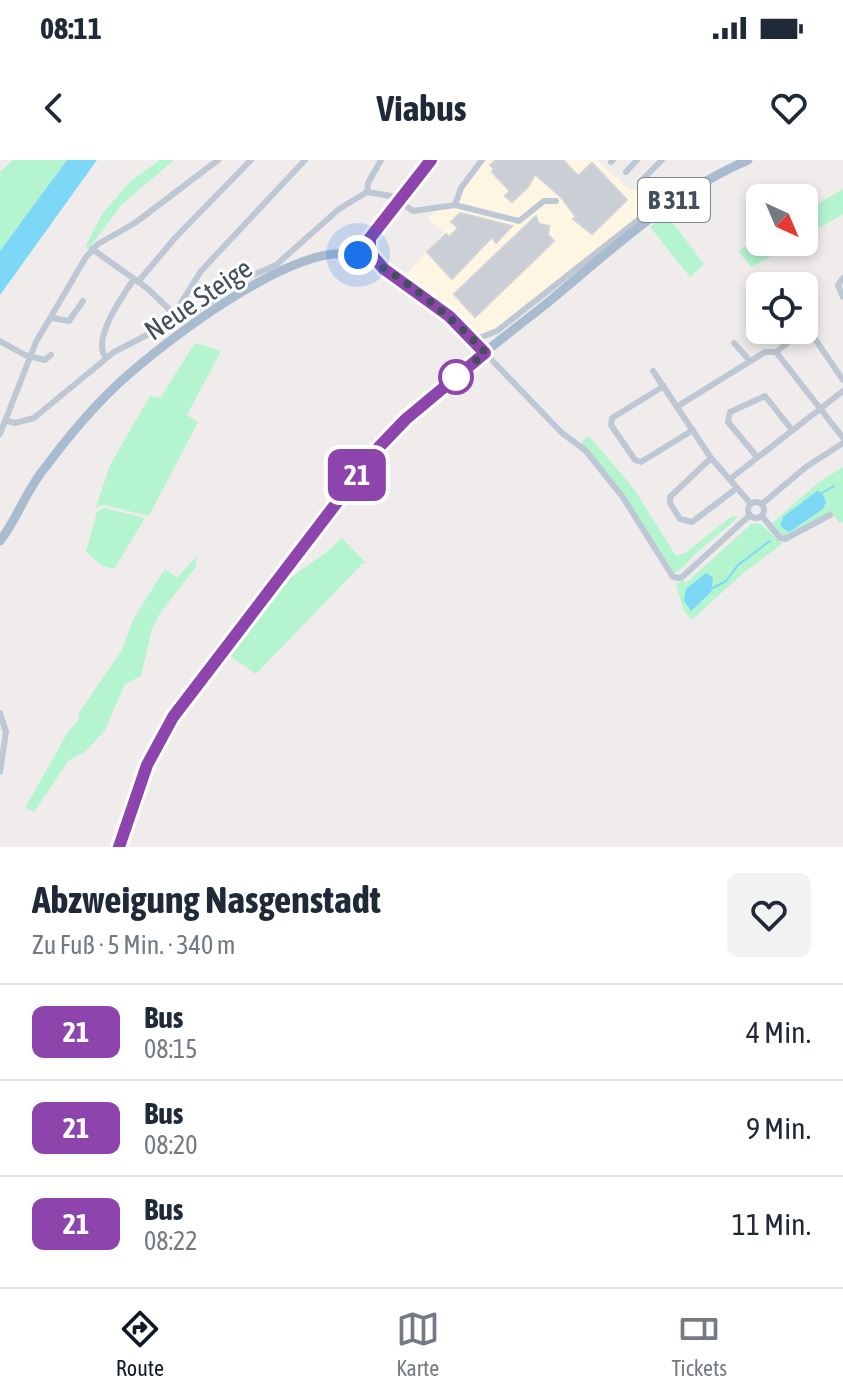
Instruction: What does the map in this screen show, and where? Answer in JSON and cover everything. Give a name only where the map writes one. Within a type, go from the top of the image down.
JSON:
[{"type":"main road","name":"B 311","points":[[119,847],[147,765],[164,732],[193,689],[380,446],[406,419],[671,202],[748,160]]},
{"type":"main road","name":"Neue Steige","points":[[0,541],[4,529],[30,489],[66,441],[98,403],[135,369],[248,288],[310,259],[337,253],[358,255]]},
{"type":"main road","points":[[358,255],[384,269],[449,316],[485,353]]},
{"type":"main road","points":[[475,341],[501,340]]},
{"type":"street","points":[[0,434],[31,357],[92,249],[135,223],[218,160]]},
{"type":"street","points":[[106,358],[101,352],[101,345],[107,326],[136,280],[251,160]]},
{"type":"street","points":[[175,316],[201,271],[305,160]]},
{"type":"street","points":[[367,192],[368,183],[381,160]]},
{"type":"street","points":[[358,255],[431,160]]},
{"type":"street","points":[[455,205],[461,188],[482,160]]},
{"type":"street","points":[[626,172],[637,160]]},
{"type":"street","points":[[640,182],[662,160]]},
{"type":"street","points":[[7,421],[15,423],[34,418],[106,358],[175,316],[209,303],[240,281],[276,265],[339,209],[367,192],[383,193],[408,209],[420,212],[455,205],[519,221],[544,201],[556,201]]},
{"type":"street","points":[[475,341],[507,324],[643,216]]},
{"type":"street","points":[[370,238],[370,253],[384,269]]},
{"type":"street","points":[[92,249],[136,280],[175,316]]},
{"type":"street","points":[[843,278],[838,285],[843,297]]},
{"type":"street","points":[[52,318],[69,321],[83,301]]},
{"type":"street","points":[[0,341],[31,357],[45,360],[51,355]]},
{"type":"street","points":[[734,343],[750,361]]},
{"type":"street","points":[[818,343],[843,380]]},
{"type":"street","points":[[678,406],[765,352],[776,352],[786,344]]},
{"type":"street","points":[[751,504],[762,504],[843,441],[776,352]]},
{"type":"street","points":[[485,353],[562,433],[585,450],[622,496],[669,575],[681,578],[750,515],[751,504],[711,458],[653,371]]},
{"type":"street","points":[[664,386],[612,418],[611,425],[635,460],[641,462],[693,430]]},
{"type":"street","points":[[730,479],[843,391]]},
{"type":"street","points":[[757,457],[728,422],[730,412],[765,396],[792,430]]},
{"type":"street","points":[[711,458],[670,497],[670,503],[680,519],[692,522],[737,488]]},
{"type":"street","points":[[762,504],[762,516]]},
{"type":"street","points":[[750,515],[755,518],[762,516]]},
{"type":"street","points":[[762,516],[780,538],[785,539],[830,515]]},
{"type":"street","points":[[0,713],[6,732],[0,772]]},
{"type":"shaded area","points":[[482,160],[597,160],[629,189],[648,191],[643,216],[536,303],[482,338],[440,303],[403,278],[444,232],[428,219],[437,209],[451,207]]},
{"type":"green space","points":[[13,160],[67,160],[0,251],[0,172]]},
{"type":"green space","points":[[160,160],[174,160],[122,204],[88,250],[86,245],[102,214],[131,181]]},
{"type":"green space","points":[[843,189],[843,214],[818,229],[818,204]]},
{"type":"green space","points":[[666,214],[704,264],[690,277],[650,227]]},
{"type":"green space","points":[[746,246],[746,256],[771,256],[752,267],[738,251]]},
{"type":"green space","points":[[195,343],[221,351],[187,415],[198,422],[149,516],[104,505],[96,507],[110,465],[150,396],[160,398]]},
{"type":"green space","points":[[589,436],[634,489],[676,556],[685,553],[732,516],[738,517],[674,574],[582,446],[582,441]]},
{"type":"green space","points":[[843,467],[843,522],[840,523],[831,512],[783,537],[772,523],[819,482]]},
{"type":"green space","points":[[105,508],[145,518],[114,569],[102,566],[86,552],[97,512]]},
{"type":"green space","points":[[751,524],[761,524],[782,544],[742,574],[692,620],[684,611],[676,585],[683,580],[686,583]]},
{"type":"green space","points":[[342,538],[366,563],[256,674],[226,653],[279,586]]},
{"type":"green space","points":[[196,557],[196,567],[160,613],[152,629],[141,676],[125,684],[105,730],[86,751],[68,761],[34,812],[25,808],[68,732],[80,718],[78,714],[122,650],[134,618],[165,569],[177,578]]},
{"type":"water","points":[[67,160],[97,160],[0,295],[0,251]]},
{"type":"water","points":[[817,491],[822,493],[826,502],[823,509],[789,532],[780,526],[783,517]]},
{"type":"water","points":[[706,573],[713,578],[711,592],[691,611],[684,601],[686,589]]},
{"type":"building","points":[[496,160],[563,160],[578,176],[592,163],[627,200],[592,234],[573,219],[576,217],[561,197],[535,174],[528,187],[512,202],[505,196],[510,191],[492,172],[494,169],[490,165]]},
{"type":"building","points":[[460,213],[512,226],[496,243],[492,237],[452,279],[427,252],[446,234],[449,237],[458,228],[451,222]]},
{"type":"building","points":[[536,216],[539,224],[549,226],[548,235],[554,241],[475,317],[454,294]]},
{"type":"waterway","points":[[822,493],[834,486]]},
{"type":"waterway","points":[[711,589],[726,581],[738,565],[770,541]]},
{"type":"bus line","name":"21","points":[[119,847],[139,784],[164,732],[221,651],[380,446],[406,419],[485,353],[449,316],[384,269],[370,253],[370,238],[431,160]]},
{"type":"route","points":[[358,255],[384,269],[449,316],[483,350],[485,353],[452,381],[456,377]]}]
